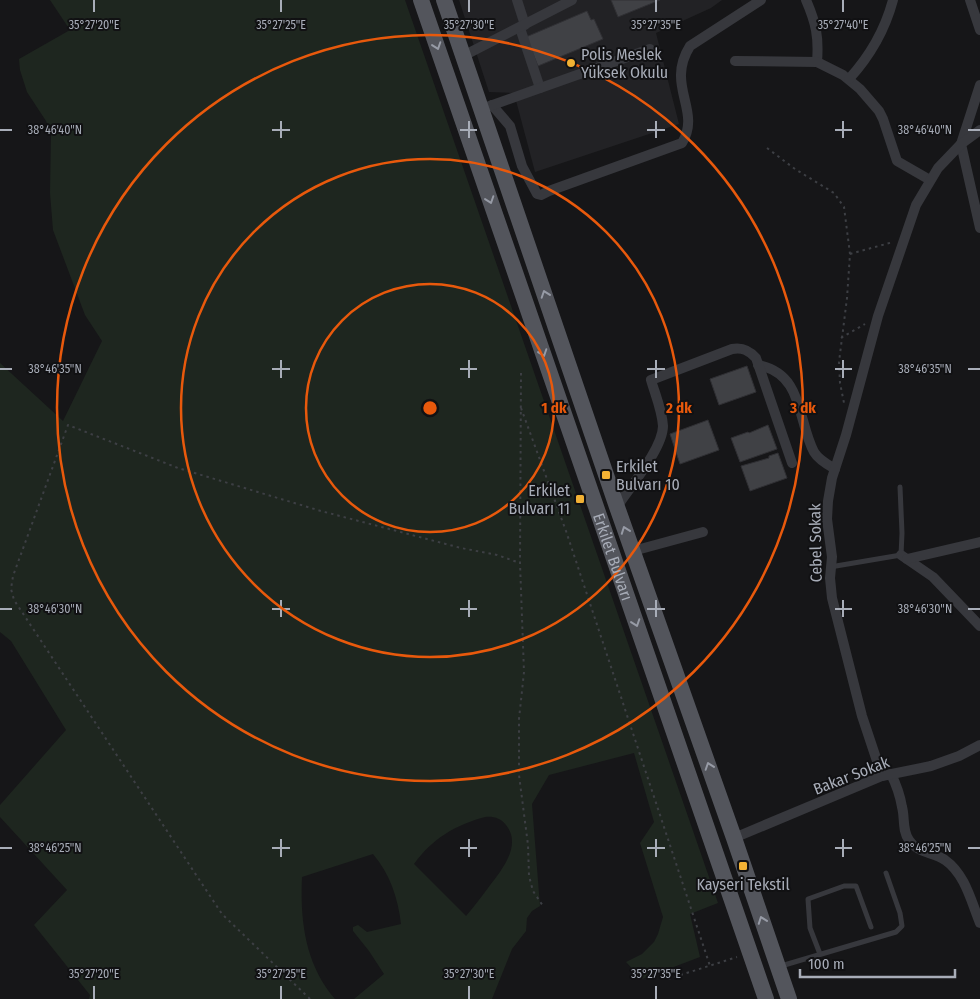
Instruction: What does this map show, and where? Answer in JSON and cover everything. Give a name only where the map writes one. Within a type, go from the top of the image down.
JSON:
[{"type":"main road","name":"Erkilet Bulvarı","points":[[421,0],[766,999]]},
{"type":"main road","name":"Erkilet Bulvarı","points":[[444,0],[463,56],[486,107],[525,233],[617,507],[789,999]]},
{"type":"main road","points":[[751,952],[771,944]]},
{"type":"street","points":[[518,0],[522,26],[540,88]]},
{"type":"street","points":[[463,56],[572,0]]},
{"type":"street","points":[[486,107],[510,126],[522,166],[537,194],[541,195],[682,144],[687,134],[689,121],[680,81],[681,66],[686,52],[690,46],[760,0]]},
{"type":"street","points":[[806,0],[814,18],[817,32],[817,62]]},
{"type":"street","points":[[849,79],[862,65],[878,40],[892,0]]},
{"type":"street","points":[[970,0],[980,30]]},
{"type":"street","points":[[486,107],[650,49]]},
{"type":"street","points":[[735,60],[817,62],[849,79],[879,111],[897,161],[930,180]]},
{"type":"street","points":[[980,85],[961,144],[980,228]]},
{"type":"street","name":"Cebel Sokak","points":[[980,130],[949,156],[930,180],[916,205],[878,316],[849,425],[835,469],[827,509],[832,557],[830,568],[832,598],[857,699],[887,775],[900,795],[905,832],[909,840],[919,850],[946,861],[957,871],[964,882],[980,922]]},
{"type":"street","points":[[617,507],[656,449],[662,434],[661,415],[651,380],[736,348],[743,349],[752,354],[758,365],[792,463]]},
{"type":"street","points":[[758,365],[777,372],[788,381],[795,395],[814,452],[835,469]]},
{"type":"street","points":[[633,551],[703,532]]},
{"type":"street","points":[[904,557],[980,542]]},
{"type":"street","points":[[904,557],[933,577],[980,626]]},
{"type":"street","name":"Bakar Sokak","points":[[734,838],[887,775],[931,766],[980,745]]},
{"type":"lane","points":[[830,568],[904,557],[900,488]]},
{"type":"lane","points":[[778,967],[896,932],[902,926],[900,913],[886,873]]},
{"type":"lane","points":[[820,954],[810,928],[808,899],[844,886],[856,886],[871,927]]},
{"type":"path","points":[[766,148],[838,197],[844,207],[850,254],[848,298],[841,338],[839,372],[849,425]]},
{"type":"path","points":[[850,254],[904,239]]},
{"type":"path","points":[[841,338],[878,316]]},
{"type":"path","points":[[521,374],[520,563],[524,672],[519,719],[519,774],[528,845],[529,876],[533,891],[543,906]]},
{"type":"path","points":[[521,408],[560,514],[710,966]]},
{"type":"path","points":[[310,999],[222,914],[14,600],[12,576],[68,424],[178,468],[321,511],[461,548],[497,555],[520,563]]},
{"type":"path","points":[[668,979],[751,952]]},
{"type":"shaded area","points":[[50,0],[405,0],[718,903],[690,914],[700,957],[642,979],[626,962],[642,954],[654,942],[663,917],[640,843],[654,822],[634,753],[549,775],[532,804],[540,906],[532,911],[527,918],[526,931],[512,949],[492,999],[354,999],[384,974],[353,931],[353,927],[358,925],[367,932],[401,924],[398,905],[389,878],[373,854],[302,877],[302,910],[306,941],[317,971],[335,999],[89,999],[90,995],[34,925],[67,890],[0,817],[0,805],[66,730],[11,641],[0,632],[0,363],[63,421],[102,341],[85,315],[53,230],[50,193],[51,133],[46,121],[27,92],[20,70],[19,59],[70,30]],"holes":[[[485,817],[494,817],[506,825],[511,833],[511,850],[503,867],[466,916],[414,864],[428,847],[445,834],[464,824]]]},
{"type":"shaded area","name":"Polis Meslek Yüksek Okulu","points":[[459,0],[722,0],[711,8],[656,33],[679,124],[535,172],[514,93],[489,92]]},
{"type":"building","points":[[611,0],[660,0],[618,17]]},
{"type":"building","points":[[587,11],[591,20],[594,19],[603,39],[538,66],[526,37]]},
{"type":"building","points":[[747,366],[756,392],[719,405],[710,379]]},
{"type":"building","points":[[708,420],[719,450],[680,464],[670,434]]},
{"type":"building","points":[[768,425],[777,449],[740,462],[731,438]]},
{"type":"building","points":[[778,453],[787,478],[750,491],[741,466],[769,458],[769,456]]},
{"type":"place","name":"Polis Meslek Yüksek Okulu","points":[[571,63]]},
{"type":"place","name":"Erkilet Bulvarı 10","points":[[606,475]]},
{"type":"place","name":"Erkilet Bulvarı 11","points":[[580,499]]},
{"type":"place","name":"Kayseri Tekstil","points":[[743,866]]}]
